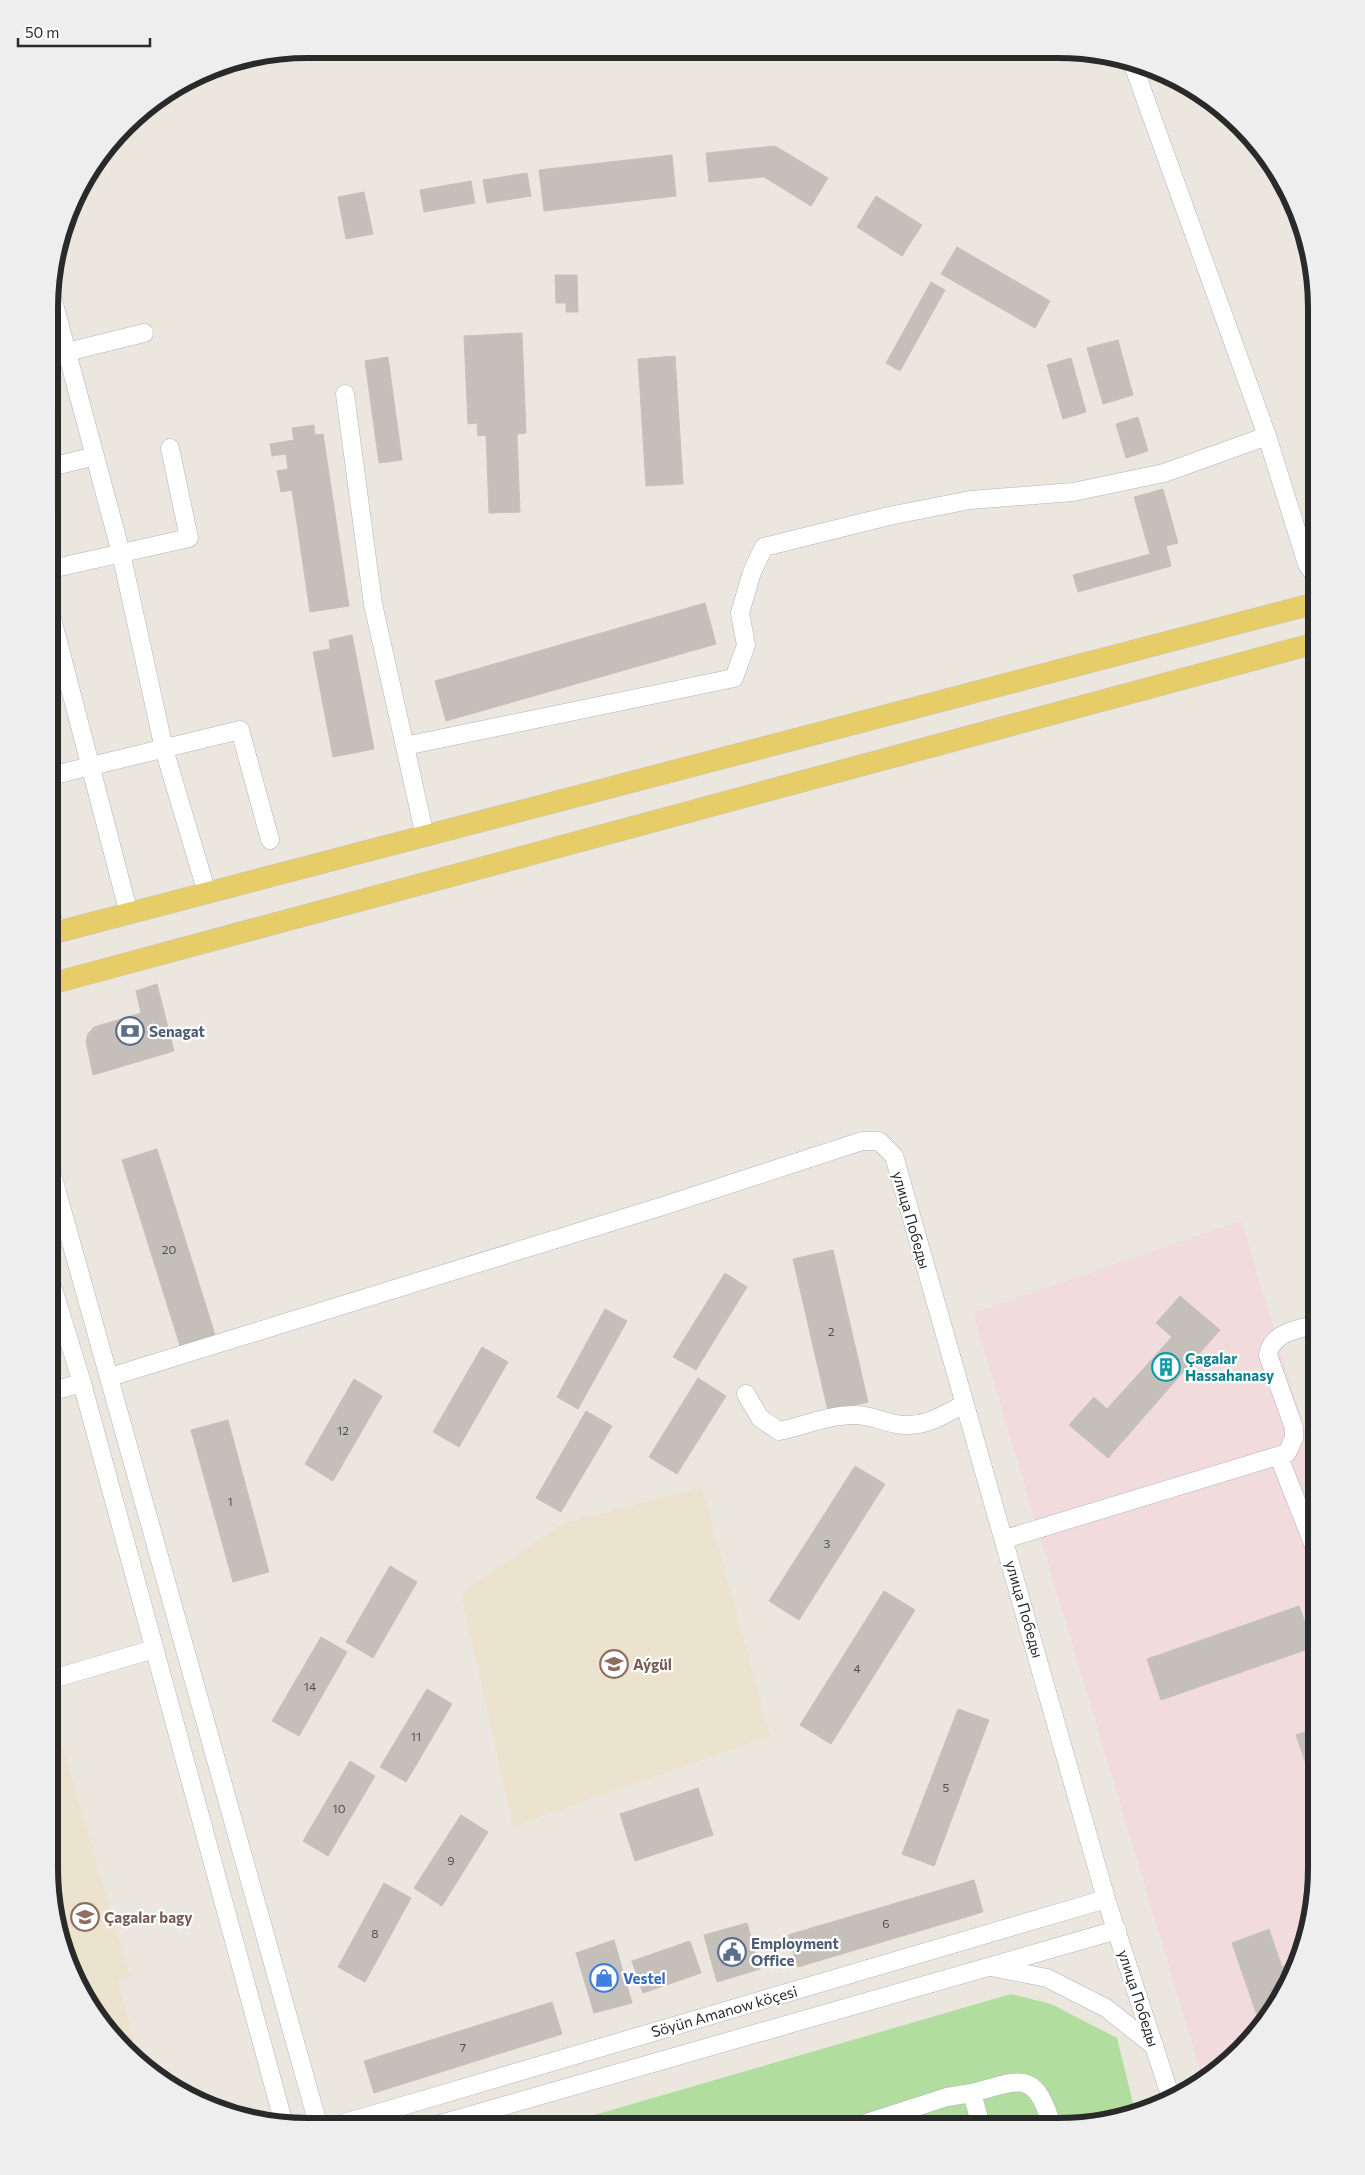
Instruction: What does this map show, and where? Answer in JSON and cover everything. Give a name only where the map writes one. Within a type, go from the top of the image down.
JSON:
[{"type":"main road","points":[[58,932],[1308,605]]},
{"type":"main road","points":[[58,982],[1308,645]]},
{"type":"street","points":[[1135,70],[1267,436],[1308,566]]},
{"type":"street","points":[[144,333],[59,354],[94,456],[121,554],[164,749],[207,893]]},
{"type":"street","points":[[345,394],[373,604],[425,836]]},
{"type":"street","points":[[405,746],[734,678],[746,645],[740,613],[752,572],[764,547],[889,516],[970,500],[1073,492],[1164,473],[1267,436]]},
{"type":"street","points":[[58,568],[189,538],[170,448]]},
{"type":"street","points":[[58,465],[94,456]]},
{"type":"street","points":[[58,642],[129,914]]},
{"type":"street","points":[[58,774],[240,730],[270,840]]},
{"type":"street","name":"улица Победы","points":[[110,1377],[663,1206],[862,1141],[880,1141],[894,1156],[964,1404],[1005,1539],[1106,1899],[1169,2092]]},
{"type":"street","points":[[58,1195],[316,2118]]},
{"type":"street","points":[[58,1305],[82,1383],[282,2116]]},
{"type":"street","points":[[1005,1539],[1279,1456],[1290,1448],[1294,1438],[1294,1428],[1268,1355],[1269,1348],[1276,1338],[1308,1327]]},
{"type":"street","points":[[58,1390],[82,1383]]},
{"type":"street","points":[[746,1394],[760,1418],[779,1431],[854,1415],[875,1417],[894,1424],[910,1426],[928,1423],[964,1404]]},
{"type":"street","points":[[1279,1456],[1308,1530]]},
{"type":"street","points":[[58,1677],[154,1649]]},
{"type":"street","name":"Söyün Amanow köçesi","points":[[361,2118],[1106,1899]]},
{"type":"street","name":"Söyün Amanow köçesi","points":[[459,2118],[1117,1930]]},
{"type":"street","points":[[988,1966],[1047,1978],[1106,2008],[1154,2046]]},
{"type":"street","points":[[882,2118],[947,2097],[972,2093],[1013,2082],[1029,2084],[1042,2096],[1049,2118]]},
{"type":"street","points":[[972,2093],[979,2118]]},
{"type":"shaded area","points":[[1241,1221],[1308,1441],[1308,1868],[1303,1916],[1294,1948],[1282,1978],[1256,2020],[1234,2044],[1201,2072],[973,1313]]},
{"type":"shaded area","name":"Aýgül","points":[[702,1487],[770,1736],[513,1826],[461,1593],[562,1524]]},
{"type":"shaded area","name":"Çagalar bagy","points":[[58,1731],[130,1976],[117,1982],[137,2049],[109,2020],[83,1978],[71,1948],[62,1916],[58,1884]]},
{"type":"green space","points":[[1011,1994],[1051,2004],[1117,2038],[1134,2105],[1106,2113],[1058,2118],[584,2118]]},
{"type":"building","points":[[775,146],[828,178],[811,206],[764,177],[709,182],[706,153]]},
{"type":"building","points":[[672,155],[676,196],[544,211],[539,170]]},
{"type":"building","points":[[527,173],[531,196],[487,203],[483,180]]},
{"type":"building","points":[[471,181],[475,203],[424,212],[420,190]]},
{"type":"building","points":[[364,192],[373,234],[346,239],[338,197]]},
{"type":"building","points":[[876,196],[922,225],[902,256],[857,227]]},
{"type":"building","points":[[957,247],[1050,301],[1035,328],[941,274]]},
{"type":"building","points":[[555,275],[577,275],[578,312],[566,312],[566,303],[556,303]]},
{"type":"building","points":[[931,282],[945,290],[900,371],[886,363]]},
{"type":"building","points":[[522,333],[526,433],[517,434],[520,512],[489,513],[486,435],[478,436],[477,423],[468,424],[464,336]]},
{"type":"building","points":[[1118,340],[1133,395],[1103,404],[1087,348]]},
{"type":"building","points":[[675,356],[683,484],[646,486],[638,359]]},
{"type":"building","points":[[388,357],[402,460],[379,463],[365,361]]},
{"type":"building","points":[[1071,358],[1086,412],[1063,419],[1047,365]]},
{"type":"building","points":[[1138,417],[1148,451],[1126,458],[1116,424]]},
{"type":"building","points":[[314,425],[315,435],[323,434],[349,606],[310,612],[292,490],[281,492],[277,471],[288,469],[286,454],[272,456],[270,444],[294,440],[292,428]]},
{"type":"building","points":[[1163,489],[1178,543],[1166,546],[1171,566],[1078,592],[1073,575],[1150,554],[1134,497]]},
{"type":"building","points":[[705,603],[716,644],[446,721],[435,681]]},
{"type":"building","points":[[352,635],[374,749],[333,757],[313,652],[330,649],[329,640]]},
{"type":"building","name":"Senagat","points":[[157,984],[174,1051],[93,1075],[86,1041],[88,1034],[94,1027],[141,1013],[136,991]]},
{"type":"building","points":[[157,1149],[216,1338],[181,1349],[122,1160]]},
{"type":"building","points":[[833,1250],[868,1402],[828,1411],[793,1259]]},
{"type":"building","points":[[725,1273],[747,1287],[696,1370],[673,1357]]},
{"type":"building","name":"Çagalar Hassahanasy","points":[[1180,1296],[1220,1330],[1108,1458],[1069,1425],[1094,1397],[1107,1409],[1172,1337],[1156,1323]]},
{"type":"building","points":[[605,1309],[627,1321],[578,1409],[557,1397]]},
{"type":"building","points":[[482,1347],[508,1362],[459,1447],[433,1432]]},
{"type":"building","points":[[698,1378],[726,1396],[677,1474],[649,1457]]},
{"type":"building","points":[[354,1379],[382,1396],[333,1481],[305,1464]]},
{"type":"building","points":[[586,1411],[612,1426],[561,1512],[536,1498]]},
{"type":"building","points":[[228,1420],[269,1572],[233,1582],[191,1430]]},
{"type":"building","points":[[855,1466],[885,1484],[799,1620],[769,1601]]},
{"type":"building","points":[[390,1566],[417,1582],[373,1658],[346,1642]]},
{"type":"building","points":[[884,1591],[915,1610],[831,1744],[800,1725]]},
{"type":"building","points":[[1299,1606],[1308,1631],[1308,1649],[1161,1700],[1147,1659]]},
{"type":"building","points":[[321,1637],[347,1652],[299,1736],[272,1721]]},
{"type":"building","points":[[427,1689],[452,1704],[406,1782],[380,1767]]},
{"type":"building","points":[[958,1709],[989,1720],[934,1866],[902,1854]]},
{"type":"building","points":[[1308,1731],[1308,1770],[1296,1735]]},
{"type":"building","points":[[350,1761],[375,1776],[328,1856],[303,1841]]},
{"type":"building","points":[[698,1788],[713,1835],[635,1861],[620,1814]]},
{"type":"building","points":[[461,1815],[488,1832],[442,1906],[414,1888]]},
{"type":"building","points":[[974,1880],[983,1912],[798,1967],[788,1935]]},
{"type":"building","points":[[384,1883],[411,1898],[365,1982],[338,1967]]},
{"type":"building","name":"Employment Office","points":[[747,1923],[760,1969],[717,1982],[704,1935]]},
{"type":"building","points":[[1269,1929],[1282,1967],[1287,1965],[1282,1978],[1258,2017],[1232,1943]]},
{"type":"building","name":"Vestel","points":[[614,1940],[632,2003],[594,2013],[576,1953]]},
{"type":"building","points":[[690,1941],[701,1973],[643,1993],[632,1961]]},
{"type":"building","points":[[552,2002],[562,2034],[374,2093],[364,2061]]},
{"type":"place","name":"Senagat","points":[[130,1031]]},
{"type":"place","name":"Çagalar Hassahanasy","points":[[1166,1367]]},
{"type":"place","name":"Aýgül","points":[[614,1664]]},
{"type":"place","name":"Çagalar bagy","points":[[85,1917]]},
{"type":"place","name":"Employment Office","points":[[732,1952]]},
{"type":"place","name":"Vestel","points":[[604,1978]]}]
